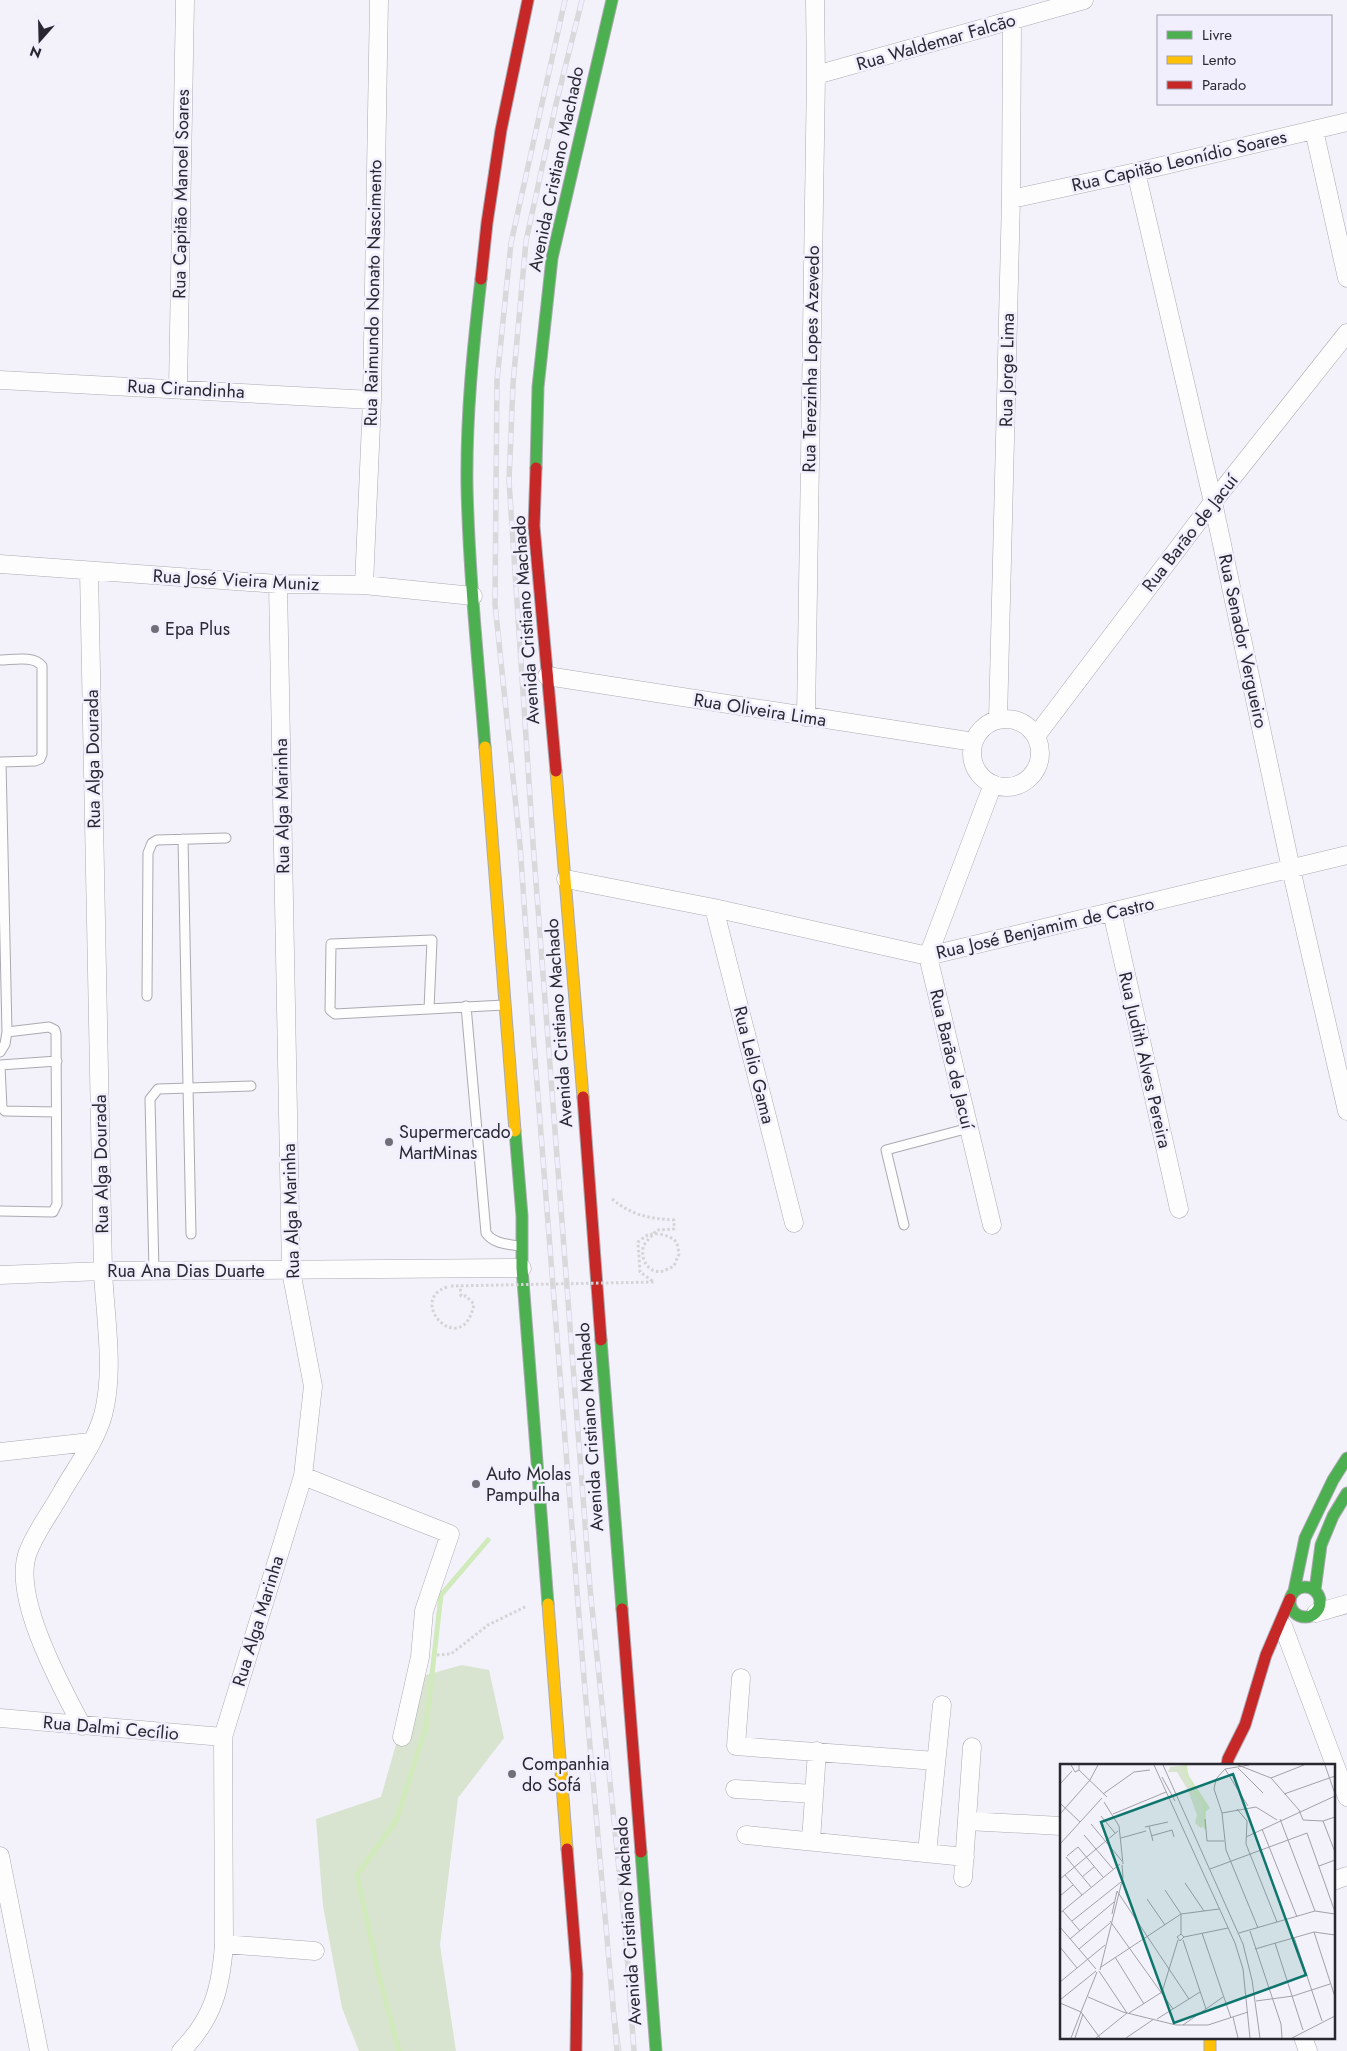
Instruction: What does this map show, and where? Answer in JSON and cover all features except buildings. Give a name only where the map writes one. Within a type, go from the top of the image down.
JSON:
[{"type":"main road","points":[[528,0],[501,130],[487,223],[470,380],[467,486],[473,596],[522,1216],[522,1268],[577,1974],[576,2051]]},
{"type":"main road","name":"Avenida Cristiano Machado","points":[[612,0],[552,258],[538,387],[534,526],[566,879],[656,2051]]},
{"type":"main road","points":[[1228,1764],[1228,1759],[1245,1725],[1292,1595],[1305,1538],[1333,1480],[1347,1458]]},
{"type":"main road","points":[[1279,1628],[1310,1615],[1321,1604],[1317,1592],[1322,1544],[1333,1516],[1347,1493]]},
{"type":"main road","points":[[1310,1615],[1291,1609],[1292,1595],[1302,1586],[1317,1592]]},
{"type":"main road","points":[[1245,1725],[1246,1744]]},
{"type":"main road","points":[[577,1974],[588,2022]]},
{"type":"main road","points":[[1210,2038],[1210,2051]]},
{"type":"street","name":"Rua Capitão Manoel Soares","points":[[178,388],[185,0]]},
{"type":"street","name":"Rua Raimundo Nonato Nascimento","points":[[364,585],[372,400],[379,0]]},
{"type":"street","name":"Rua Terezinha Lopes Azevedo","points":[[806,717],[816,75],[815,0]]},
{"type":"street","name":"Rua Waldemar Falcão","points":[[816,75],[1084,0]]},
{"type":"street","name":"Rua Jorge Lima","points":[[998,720],[1011,199],[1012,20]]},
{"type":"street","name":"Rua Capitão Leonídio Soares","points":[[1011,199],[1136,172],[1347,122]]},
{"type":"street","points":[[1314,130],[1347,278]]},
{"type":"street","name":"Rua Senador Vergueiro","points":[[1136,172],[1213,502],[1291,869],[1347,1111]]},
{"type":"street","name":"Rua Barão de Jacuí","points":[[1036,736],[1213,502],[1347,333]]},
{"type":"street","name":"Rua Cirandinha","points":[[0,380],[178,388],[372,400]]},
{"type":"street","name":"Rua José Vieira Muniz","points":[[0,564],[278,584],[364,585],[473,596]]},
{"type":"street","name":"Rua Alga Dourada","points":[[82,1726],[52,1669],[33,1616],[24,1582],[28,1553],[90,1442],[102,1416],[109,1376],[103,1271],[89,571]]},
{"type":"street","name":"Rua Alga Marinha","points":[[181,2051],[194,2039],[211,2010],[222,1978],[224,1944],[223,1737],[303,1476],[313,1386],[291,1270],[278,584]]},
{"type":"street","name":"Rua Oliveira Lima","points":[[547,676],[974,742]]},
{"type":"street","points":[[1008,719],[1029,727],[1036,736],[1040,756],[1032,775],[1024,782],[1014,786],[1003,787],[993,784],[981,775],[974,762],[974,742],[983,728],[998,720],[1008,719]]},
{"type":"street","points":[[928,956],[993,784]]},
{"type":"street","name":"Rua José Benjamim de Castro","points":[[566,879],[714,908],[928,956],[1347,856]]},
{"type":"street","name":"Rua Lelio Gama","points":[[714,908],[794,1223]]},
{"type":"street","name":"Rua Judith Alves Pereira","points":[[1112,912],[1179,1209]]},
{"type":"street","name":"Rua Barão de Jacuí","points":[[928,956],[992,1225]]},
{"type":"street","name":"Rua Ana Dias Duarte","points":[[0,1275],[103,1271],[522,1268]]},
{"type":"street","points":[[0,1452],[90,1442]]},
{"type":"street","points":[[303,1476],[450,1534],[424,1611],[420,1657],[402,1737]]},
{"type":"street","points":[[1317,1592],[1345,1604]]},
{"type":"street","points":[[1310,1615],[1345,1604]]},
{"type":"street","points":[[1279,1628],[1334,1764]]},
{"type":"street","points":[[741,1678],[736,1746],[936,1761]]},
{"type":"street","points":[[927,1853],[942,1705]]},
{"type":"street","name":"Rua Dalmi Cecílio","points":[[0,1718],[223,1737]]},
{"type":"street","points":[[963,1878],[972,1747]]},
{"type":"street","points":[[811,1841],[817,1751]]},
{"type":"street","points":[[1334,1765],[1347,1797]]},
{"type":"street","points":[[735,1789],[814,1794]]},
{"type":"street","points":[[967,1821],[1060,1826]]},
{"type":"street","points":[[746,1835],[965,1857]]},
{"type":"street","points":[[0,1856],[39,2051]]},
{"type":"street","points":[[1334,1881],[1347,1876]]},
{"type":"street","points":[[224,1944],[315,1951]]},
{"type":"street","points":[[1303,2038],[1308,2051]]},
{"type":"lane","points":[[0,660],[33,659],[39,661],[42,666],[42,754],[35,761],[1,762],[7,1032],[5,1044],[0,1052]]},
{"type":"lane","points":[[147,996],[148,853],[152,843],[157,840],[226,838]]},
{"type":"lane","points":[[183,839],[191,1234]]},
{"type":"lane","points":[[429,1009],[432,940],[330,944],[330,1010],[332,1013],[335,1014],[505,1005]]},
{"type":"lane","points":[[466,1006],[486,1233],[491,1239],[498,1242],[522,1247]]},
{"type":"lane","points":[[0,1211],[53,1212],[55,1208],[57,1062],[55,1030],[49,1027],[7,1032]]},
{"type":"lane","points":[[56,1112],[5,1111],[2,1108],[0,1066],[57,1062]]},
{"type":"lane","points":[[154,1271],[150,1099],[158,1089],[251,1086]]},
{"type":"lane","points":[[904,1225],[886,1150],[969,1128]]},
{"type":"path","points":[[461,1296],[466,1296],[474,1304],[471,1317],[466,1323],[454,1328],[445,1326],[437,1321],[433,1315],[432,1301],[438,1292],[451,1286],[654,1282],[640,1272],[638,1242],[647,1235],[653,1235],[671,1238],[676,1242],[679,1254],[674,1266],[662,1272],[655,1271],[646,1265],[642,1254],[645,1244],[653,1235],[657,1230],[674,1229],[674,1220],[642,1217],[622,1207],[588,1184]]},
{"type":"path","points":[[430,1656],[451,1654],[488,1625],[548,1596]]},
{"type":"green space","points":[[462,1665],[489,1670],[504,1738],[458,1798],[440,1945],[456,2051],[359,2051],[342,2008],[323,1906],[316,1819],[381,1797],[415,1678]]},
{"type":"waterway","points":[[399,2051],[379,1976],[357,1875],[396,1821],[426,1727],[441,1595],[488,1540]]},
{"type":"tram line","points":[[614,1999],[621,2051]]},
{"type":"railway","points":[[565,0],[511,243],[497,380],[495,604],[520,845],[583,1667],[617,2051]]},
{"type":"railway","points":[[582,0],[556,104],[526,241],[513,384],[509,481],[533,843],[590,1588],[625,1928],[634,2051]]},
{"type":"traffic: fast","points":[[536,468],[538,387],[552,258],[612,0]]},
{"type":"traffic: fast","points":[[481,279],[471,383],[467,487],[472,584],[485,747]]},
{"type":"traffic: fast","points":[[515,1131],[522,1216],[522,1268],[548,1604]]},
{"type":"traffic: fast","points":[[601,1340],[622,1609]]},
{"type":"traffic: fast","points":[[1294,1591],[1305,1538],[1333,1480],[1347,1458]]},
{"type":"traffic: fast","points":[[1315,1590],[1321,1545],[1333,1516],[1347,1493]]},
{"type":"traffic: fast","points":[[1305,1587],[1316,1591],[1320,1602],[1316,1613],[1305,1617],[1294,1613],[1290,1602],[1294,1591],[1305,1587]]},
{"type":"traffic: fast","points":[[641,1852],[656,2051]]},
{"type":"traffic: slow","points":[[485,747],[515,1131]]},
{"type":"traffic: slow","points":[[556,771],[583,1097]]},
{"type":"traffic: slow","points":[[548,1604],[567,1849]]},
{"type":"traffic: slow","points":[[1210,2038],[1210,2051]]},
{"type":"traffic: jam","points":[[481,279],[487,223],[501,130],[528,0]]},
{"type":"traffic: jam","points":[[536,468],[534,526],[556,771]]},
{"type":"traffic: jam","points":[[583,1097],[601,1340]]},
{"type":"traffic: jam","points":[[1227,1764],[1245,1725],[1266,1655],[1290,1599]]},
{"type":"traffic: jam","points":[[622,1609],[641,1852]]},
{"type":"traffic: jam","points":[[567,1849],[577,1974],[576,2051]]},
{"type":"place","name":"Epa Plus","points":[[155,629]]},
{"type":"place","name":"Supermercado MartMinas","points":[[389,1142]]},
{"type":"place","name":"Auto Molas Pampulha","points":[[476,1484]]},
{"type":"place","name":"Companhia do Sofá","points":[[512,1774]]}]
